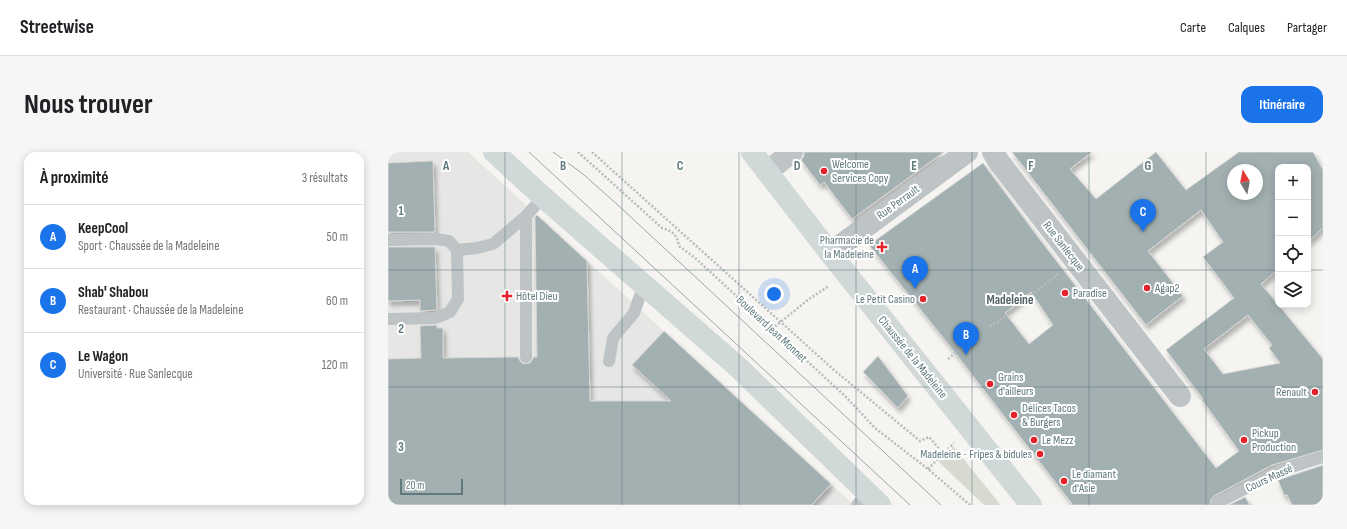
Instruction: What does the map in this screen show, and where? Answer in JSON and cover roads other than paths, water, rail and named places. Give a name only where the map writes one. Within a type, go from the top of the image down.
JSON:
[{"type":"main road","points":[[494,152],[543,197],[739,368],[868,501]]},
{"type":"main road","name":"Chaussée de la Madeleine","points":[[752,152],[830,253],[1031,505]]},
{"type":"street","points":[[767,172],[792,152]]},
{"type":"street","name":"Rue Perrault","points":[[830,253],[967,152]]},
{"type":"street","name":"Rue Sanlecque","points":[[993,152],[1180,396]]},
{"type":"lane","points":[[457,250],[477,248],[494,244],[526,216],[543,197]]},
{"type":"lane","points":[[526,216],[526,357]]},
{"type":"lane","points":[[388,240],[442,239],[449,241],[457,250],[458,299],[450,312],[436,318],[388,319]]},
{"type":"lane","points":[[609,361],[612,338],[634,313],[644,284]]},
{"type":"lane","name":"Cours Massé","points":[[1217,503],[1279,471],[1323,457]]},
{"type":"tram line","points":[[529,152],[910,505]]},
{"type":"tram line","points":[[553,152],[583,174],[620,207],[941,505]]},
{"type":"place","name":"Welcome Services Copy","points":[[824,171]]},
{"type":"place","name":"Le Wagon","points":[[1143,232]]},
{"type":"place","name":"Pharmacie de la Madeleine","points":[[882,247]]},
{"type":"place","name":"Agap2","points":[[1147,288]]},
{"type":"place","name":"KeepCool","points":[[915,289]]},
{"type":"place","name":"Paradise","points":[[1065,293]]},
{"type":"place","name":"Hôtel Dieu","points":[[507,296]]},
{"type":"place","name":"Le Petit Casino","points":[[923,299]]},
{"type":"place","name":"Shab' Shabou","points":[[966,355]]},
{"type":"place","name":"Grains d'ailleurs","points":[[990,384]]},
{"type":"place","name":"Renault","points":[[1315,392]]},
{"type":"place","name":"Délices Tacos & Burgers","points":[[1014,415]]},
{"type":"place","name":"Le Mezz","points":[[1034,440]]},
{"type":"place","name":"Pickup Production","points":[[1244,440]]},
{"type":"place","name":"Madeleine - Fripes & bidules","points":[[1040,454]]},
{"type":"place","name":"Le diamant d'Asie","points":[[1064,481]]},
{"type":"district","name":"Madeleine","points":[[1010,299]]}]
